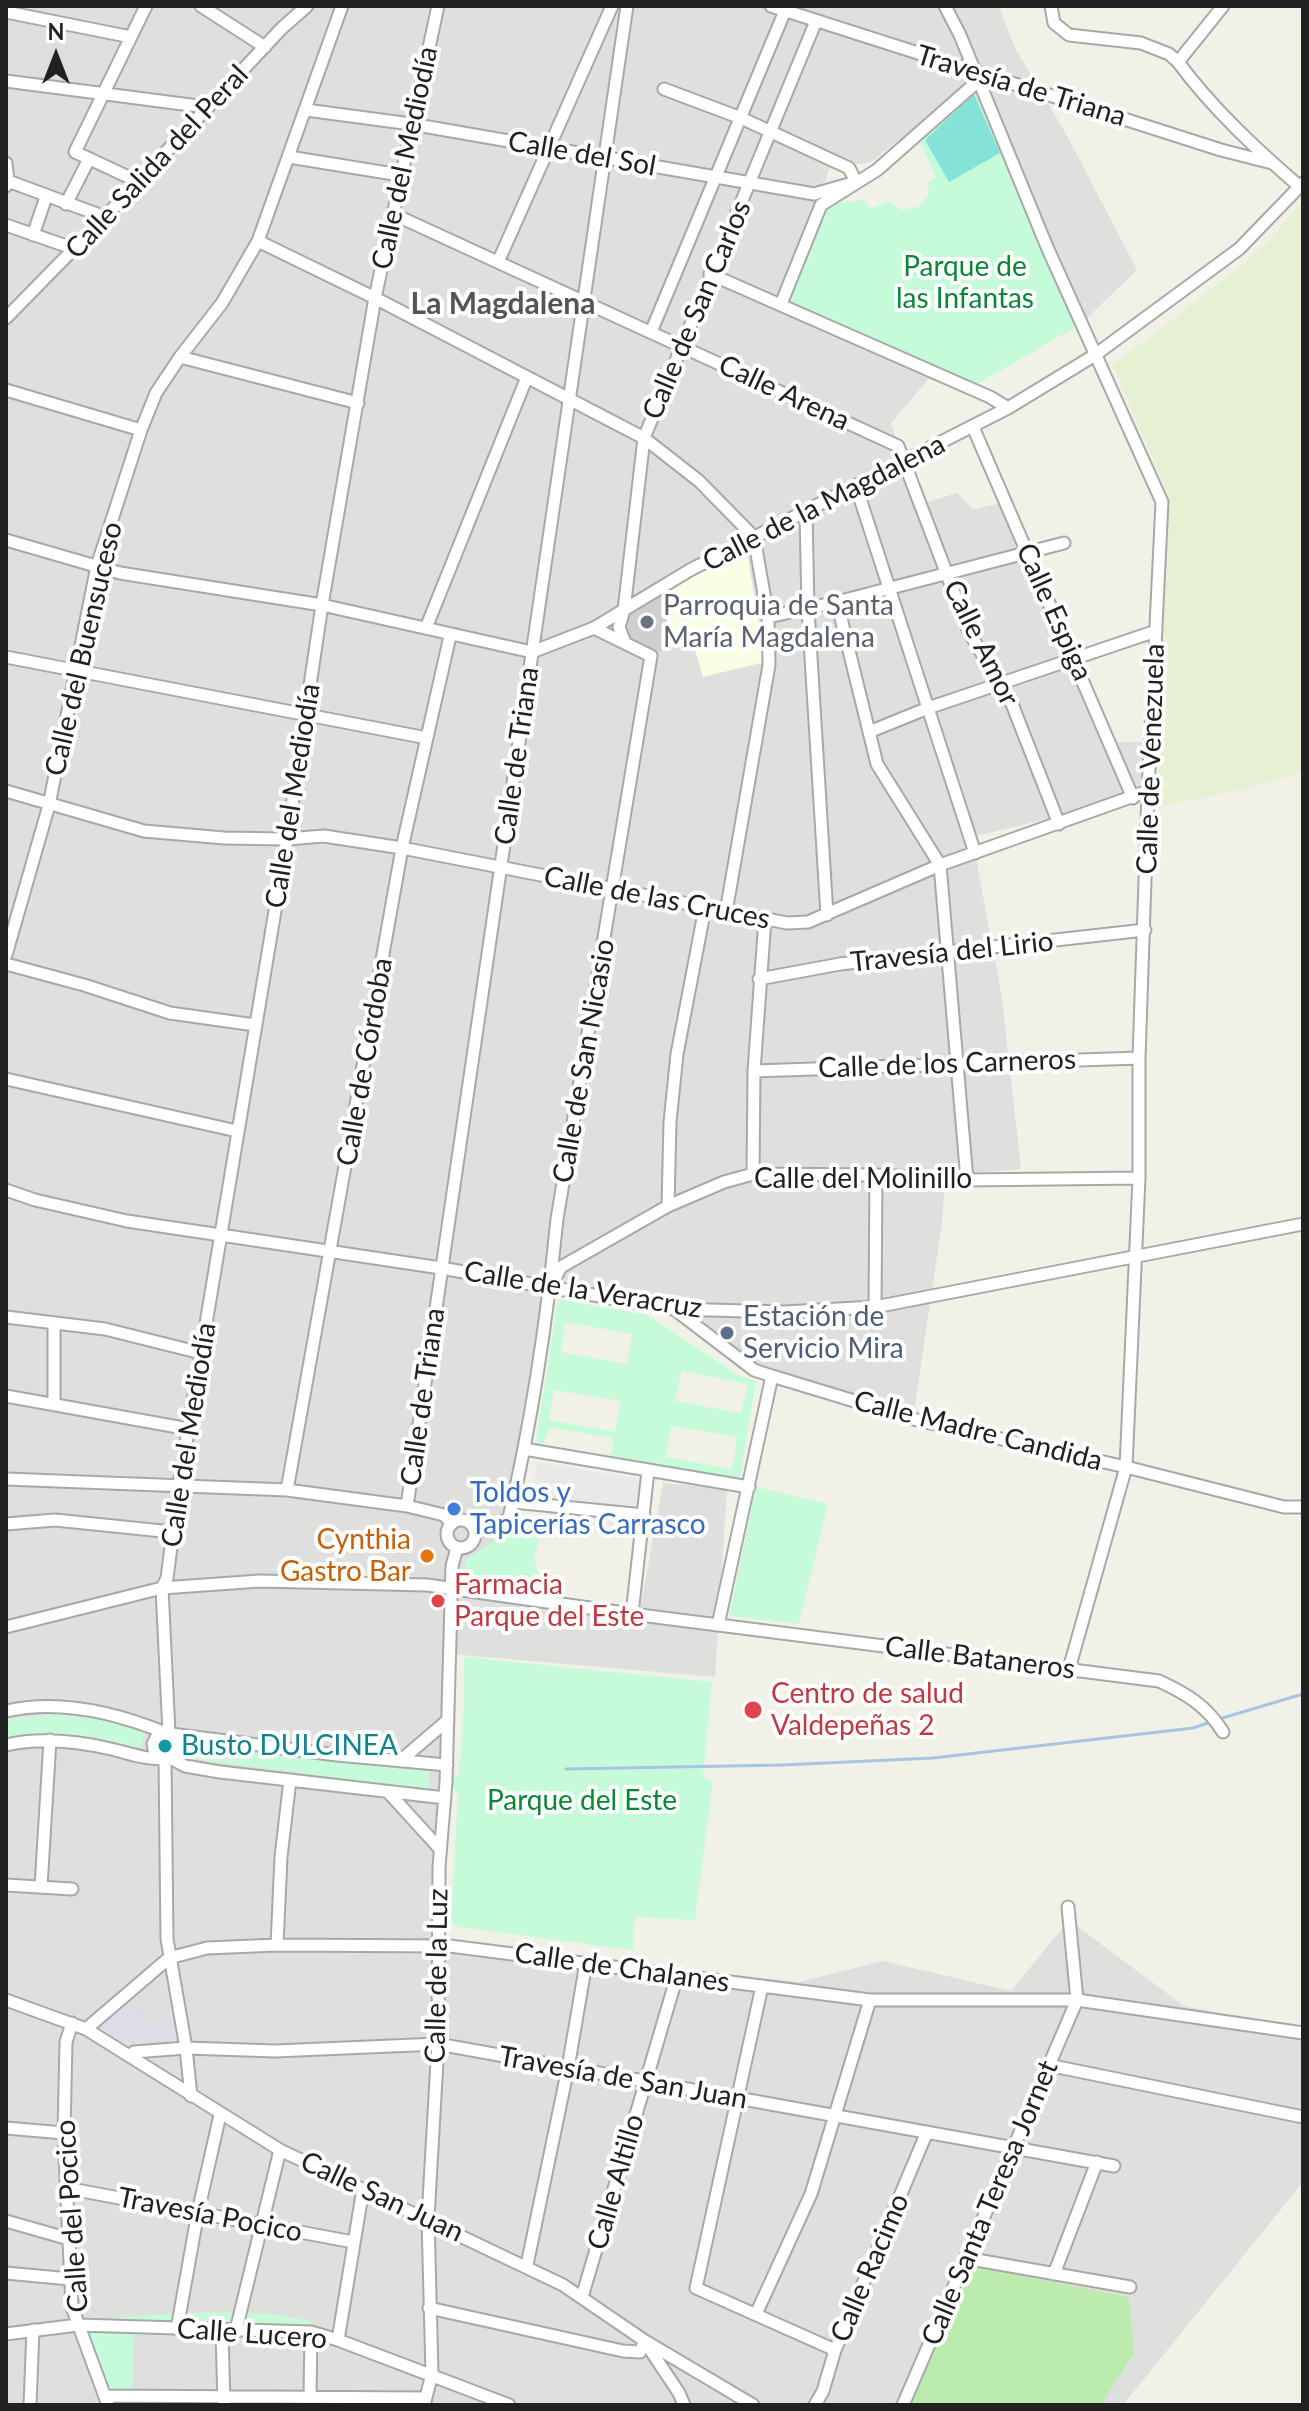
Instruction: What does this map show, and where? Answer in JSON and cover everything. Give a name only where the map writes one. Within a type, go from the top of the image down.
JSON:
[{"type":"street","points":[[139,182],[75,152],[146,6]]},
{"type":"street","points":[[201,6],[265,47]]},
{"type":"street","name":"Calle Salida del Peral","points":[[6,318],[139,182],[206,107],[307,6]]},
{"type":"street","name":"Calle del Buensuceso","points":[[6,955],[49,805],[97,566],[141,430],[156,393],[222,303],[258,241],[342,6]]},
{"type":"street","name":"Calle del Mediodía","points":[[169,1733],[162,1588],[167,1578],[179,1485],[287,839],[322,605],[375,298],[438,6]]},
{"type":"street","points":[[498,262],[612,6]]},
{"type":"street","name":"Calle de Triana","points":[[407,1506],[627,6]]},
{"type":"street","name":"Travesía de Triana","points":[[771,6],[786,8],[976,76],[1000,77],[1221,150],[1272,163]]},
{"type":"street","name":"Calle de Venezuela","points":[[945,6],[1095,355],[1162,502],[1148,791],[1139,1058],[1139,1178],[1126,1467],[1069,1669]]},
{"type":"street","points":[[1051,6],[1054,23],[1069,35],[1141,43],[1169,54],[1194,84],[1272,163],[1301,185]]},
{"type":"street","points":[[1178,62],[1223,6]]},
{"type":"street","points":[[651,332],[786,8]]},
{"type":"street","points":[[6,12],[131,37]]},
{"type":"street","name":"Calle de San Carlos","points":[[625,643],[619,627],[624,610],[644,438],[816,21]]},
{"type":"street","points":[[781,304],[821,205],[877,170],[976,76]]},
{"type":"street","points":[[6,81],[206,107]]},
{"type":"street","points":[[664,89],[741,118],[849,168],[856,182]]},
{"type":"street","name":"Calle del Sol","points":[[306,110],[411,124],[814,194],[856,182]]},
{"type":"street","points":[[289,157],[400,175]]},
{"type":"street","points":[[66,204],[89,159]]},
{"type":"street","points":[[6,163],[7,183],[105,217]]},
{"type":"street","name":"Calle de la Magdalena","points":[[6,540],[120,573],[322,605],[532,652],[570,640],[594,628],[754,537],[1008,408],[1095,355],[1239,249],[1301,185]]},
{"type":"street","points":[[33,235],[46,197]]},
{"type":"street","name":"Calle Arena","points":[[393,214],[898,446],[904,461]]},
{"type":"street","points":[[6,225],[75,249]]},
{"type":"street","points":[[258,241],[375,298],[644,438],[699,481],[754,537],[768,617],[769,665],[726,912]]},
{"type":"street","points":[[710,274],[990,397],[1008,408]]},
{"type":"street","points":[[180,357],[358,403]]},
{"type":"street","points":[[426,628],[527,377]]},
{"type":"street","points":[[6,390],[141,430]]},
{"type":"street","name":"Calle Espiga","points":[[973,427],[1133,798]]},
{"type":"street","name":"Calle Amor","points":[[904,461],[969,632],[1012,704],[1059,824]]},
{"type":"street","points":[[856,486],[975,853]]},
{"type":"street","points":[[806,512],[808,609],[827,915]]},
{"type":"street","points":[[768,617],[1064,543]]},
{"type":"street","points":[[837,602],[877,764],[940,865],[967,1180]]},
{"type":"street","points":[[594,628],[625,643]]},
{"type":"street","points":[[869,732],[928,708],[1156,631]]},
{"type":"street","name":"Calle de Córdoba","points":[[287,1490],[402,848],[450,636]]},
{"type":"street","name":"Calle de San Nicasio","points":[[557,1262],[557,1219],[651,656],[625,643]]},
{"type":"street","points":[[6,657],[427,738]]},
{"type":"street","name":"Calle de las Cruces","points":[[6,791],[144,831],[224,838],[324,836],[402,848],[765,919],[808,922],[940,865],[1148,791]]},
{"type":"street","points":[[668,1206],[670,1122],[677,1054],[705,908]]},
{"type":"street","points":[[6,910],[19,914]]},
{"type":"street","points":[[753,1174],[754,1071],[765,919]]},
{"type":"street","name":"Travesía del Lirio","points":[[759,979],[840,964],[1145,930]]},
{"type":"street","points":[[6,964],[170,1013],[255,1025]]},
{"type":"street","name":"Calle de los Carneros","points":[[754,1071],[1139,1058]]},
{"type":"street","points":[[6,1079],[237,1131]]},
{"type":"street","name":"Calle del Molinillo","points":[[557,1262],[668,1206],[724,1182],[753,1174],[876,1175],[967,1180],[1139,1178]]},
{"type":"street","points":[[875,1307],[876,1175]]},
{"type":"street","name":"Calle de la Veracruz","points":[[6,1190],[35,1200],[127,1221],[441,1268],[673,1309],[784,1312],[875,1307],[1303,1224]]},
{"type":"street","points":[[475,1532],[509,1518],[557,1262]]},
{"type":"street","name":"Calle Madre Candida","points":[[673,1309],[754,1370],[772,1376],[917,1420],[1126,1467],[1284,1507],[1303,1507]]},
{"type":"street","points":[[6,1317],[105,1329],[201,1353]]},
{"type":"street","points":[[54,1324],[54,1405]]},
{"type":"street","points":[[718,1625],[772,1376]]},
{"type":"street","points":[[6,1396],[189,1429]]},
{"type":"street","points":[[524,1449],[749,1487]]},
{"type":"street","points":[[632,1614],[648,1471]]},
{"type":"street","points":[[6,1479],[287,1490],[407,1506],[444,1515],[452,1524]]},
{"type":"street","points":[[513,1502],[644,1515]]},
{"type":"street","points":[[6,1524],[55,1520],[172,1532]]},
{"type":"street","points":[[466,1521],[472,1525],[475,1532],[471,1545],[457,1548],[448,1538],[452,1524],[466,1521]]},
{"type":"street","name":"Calle de la Luz","points":[[425,2402],[432,2374],[428,2218],[438,2044],[437,1945],[447,1765],[452,1566],[457,1548]]},
{"type":"street","name":"Calle Bataneros","points":[[6,1627],[162,1588],[260,1581],[452,1588],[1159,1681],[1184,1692],[1212,1715],[1222,1729]]},
{"type":"street","points":[[6,1711],[70,1708],[129,1720],[169,1733],[447,1765]]},
{"type":"street","points":[[400,1761],[448,1720]]},
{"type":"street","points":[[169,1733],[157,1736],[153,1744],[155,1753],[185,1766],[445,1798]]},
{"type":"street","points":[[166,1758],[178,1748],[177,1740],[169,1733]]},
{"type":"street","points":[[6,1745],[50,1740],[166,1758]]},
{"type":"street","points":[[41,1887],[50,1740]]},
{"type":"street","points":[[166,1758],[169,1958],[186,2048],[191,2096]]},
{"type":"street","points":[[277,1945],[281,1857],[290,1780]]},
{"type":"street","points":[[389,1793],[440,1849]]},
{"type":"street","points":[[6,1885],[72,1889]]},
{"type":"street","points":[[1068,1907],[1077,2000]]},
{"type":"street","name":"Calle de Chalanes","points":[[169,1958],[207,1948],[437,1945],[870,2000],[1077,2000],[1303,2033]]},
{"type":"street","points":[[86,2029],[169,1958]]},
{"type":"street","points":[[527,2265],[568,2068],[586,1963]]},
{"type":"street","name":"Calle Altillo","points":[[582,2297],[677,1976]]},
{"type":"street","points":[[762,1986],[696,2288],[835,2350]]},
{"type":"street","name":"Calle San Juan","points":[[6,2000],[86,2029],[280,2150],[527,2265],[582,2297],[645,2341],[753,2405]]},
{"type":"street","points":[[756,2314],[811,2194],[870,2000]]},
{"type":"street","name":"Calle Santa Teresa Jornet","points":[[903,2405],[1077,2000]]},
{"type":"street","name":"Calle del Pocico","points":[[72,2023],[66,2042],[64,2133],[72,2307],[106,2400]]},
{"type":"street","name":"Travesía de San Juan","points":[[129,2056],[134,2052],[186,2048],[275,2051],[438,2044],[1114,2166]]},
{"type":"street","points":[[1048,2065],[1303,2117]]},
{"type":"street","points":[[177,2329],[198,2212],[220,2115]]},
{"type":"street","points":[[6,2128],[64,2133]]},
{"type":"street","name":"Calle Racimo","points":[[815,2405],[927,2132]]},
{"type":"street","points":[[236,2330],[280,2150]]},
{"type":"street","points":[[1054,2274],[1097,2162]]},
{"type":"street","name":"Travesía Pocico","points":[[66,2188],[353,2242]]},
{"type":"street","points":[[338,2340],[363,2189]]},
{"type":"street","points":[[6,2221],[69,2239]]},
{"type":"street","points":[[965,2258],[1130,2287]]},
{"type":"street","points":[[6,2273],[70,2279]]},
{"type":"street","points":[[429,2308],[623,2351],[640,2352],[645,2341]]},
{"type":"street","name":"Calle Lucero","points":[[6,2334],[78,2325],[311,2332],[432,2374],[509,2405]]},
{"type":"street","points":[[30,2405],[33,2330]]},
{"type":"street","points":[[222,2330],[223,2400]]},
{"type":"street","points":[[310,2397],[311,2332]]},
{"type":"street","points":[[645,2341],[681,2399],[672,2405]]},
{"type":"street","points":[[106,2400],[310,2397],[425,2402]]},
{"type":"shaded area","points":[[6,6],[999,6],[1014,46],[1065,132],[1137,270],[1086,319],[976,81],[871,162],[829,169],[787,310],[930,377],[891,423],[918,505],[957,493],[973,509],[1003,503],[1021,554],[1073,665],[1102,742],[1145,742],[1140,785],[1126,800],[972,837],[1002,998],[1021,1169],[946,1176],[914,1412],[759,1371],[671,1302],[543,1278],[509,1604],[638,1621],[663,1483],[727,1489],[715,1677],[450,1654],[437,1943],[799,1982],[883,1961],[1011,1991],[1069,1920],[1184,2006],[1303,2029],[1303,2182],[1123,2405],[6,2405]]},
{"type":"shaded area","points":[[974,94],[1000,153],[949,182],[925,140]]},
{"type":"shaded area","points":[[1300,203],[1303,209],[1303,772],[1165,806],[1158,800],[1168,495],[1113,365],[1245,263]]},
{"type":"shaded area","points":[[748,558],[765,662],[703,677],[690,633],[664,631],[672,586],[714,564]]},
{"type":"shaded area","name":"Parroquia de Santa María Magdalena","points":[[672,586],[661,652],[626,639],[629,613]]},
{"type":"shaded area","points":[[537,1462],[640,1479],[636,1530],[556,1522],[532,1499]]},
{"type":"shaded area","points":[[137,1999],[144,2022],[171,2017],[176,2040],[124,2047],[101,2029],[101,2024]]},
{"type":"green space","name":"Parque de las Infantas","points":[[975,91],[1047,247],[1077,326],[976,385],[788,300],[829,202],[862,199],[871,208],[889,201],[902,210],[918,207],[928,195],[929,182],[936,177],[920,142]]},
{"type":"green space","points":[[558,1299],[647,1315],[740,1376],[756,1381],[740,1478],[611,1457],[613,1438],[551,1428],[542,1444],[536,1441]],"holes":[[[565,1322],[632,1334],[627,1364],[561,1352]],[[682,1371],[748,1384],[741,1413],[675,1401]],[[554,1390],[621,1401],[615,1432],[549,1420]],[[671,1426],[737,1437],[732,1469],[666,1457]]]},
{"type":"green space","points":[[756,1487],[828,1504],[799,1624],[729,1616]]},
{"type":"green space","points":[[526,1520],[539,1540],[534,1558],[538,1574],[529,1579],[528,1584],[537,1592],[536,1596],[471,1584],[465,1560]]},
{"type":"green space","name":"Parque del Este","points":[[464,1657],[712,1682],[703,1777],[713,1781],[695,1920],[635,1917],[633,1950],[458,1927],[451,1923],[458,1793],[446,1782],[459,1774]]},
{"type":"green space","points":[[58,1714],[90,1717],[146,1730],[141,1748],[74,1735],[6,1739],[6,1719]]},
{"type":"green space","points":[[189,1740],[430,1770],[428,1790],[185,1758]]},
{"type":"green space","points":[[971,2266],[1129,2297],[1134,2353],[1101,2405],[911,2405]]},
{"type":"green space","points":[[209,2312],[271,2314],[312,2321],[308,2334],[134,2335],[132,2388],[108,2389],[81,2322],[146,2315]]},
{"type":"waterway","points":[[1219,1719],[1303,1694]]},
{"type":"waterway","points":[[566,1769],[783,1765],[933,1758],[1193,1728],[1211,1722]]},
{"type":"place","name":"Parroquia de Santa María Magdalena","points":[[647,622]]},
{"type":"place","name":"Estación de Servicio Mira","points":[[727,1333]]},
{"type":"place","name":"Toldos y Tapicerías Carrasco","points":[[454,1509]]},
{"type":"place","name":"Cynthia Gastro Bar","points":[[427,1556]]},
{"type":"place","name":"Farmacia Parque del Este","points":[[438,1601]]},
{"type":"place","name":"Centro de salud Valdepeñas 2","points":[[753,1710]]},
{"type":"place","name":"Busto DULCINEA","points":[[165,1746]]},
{"type":"district","name":"La Magdalena","points":[[503,304]]}]
